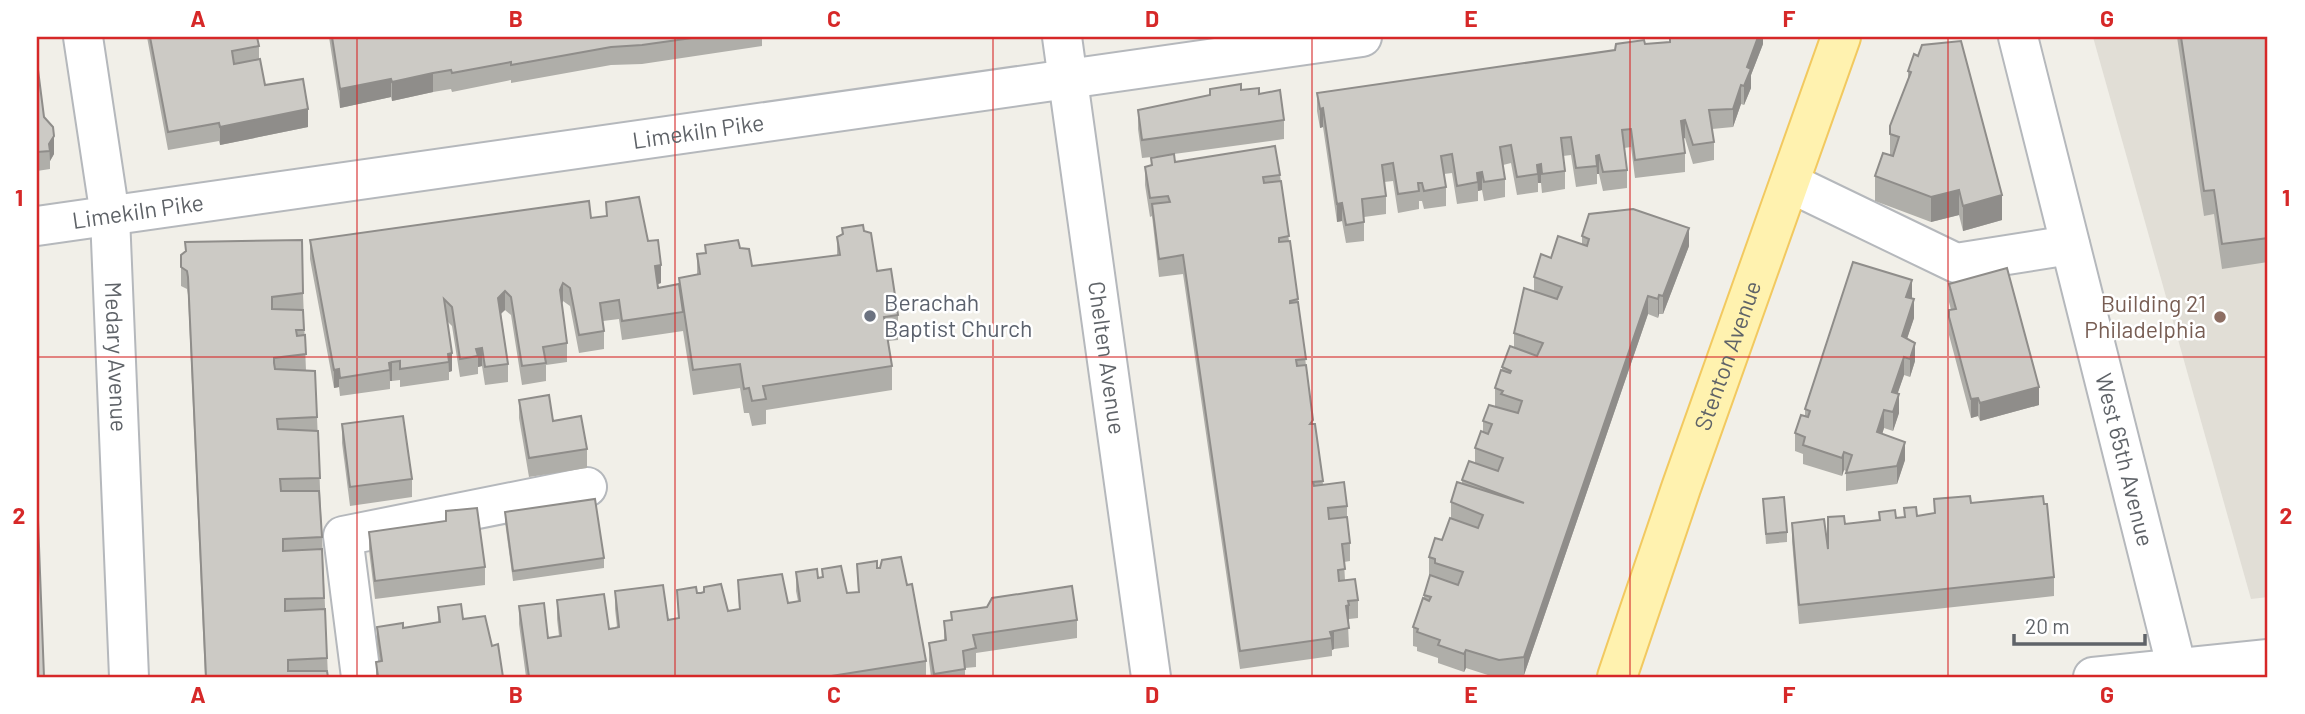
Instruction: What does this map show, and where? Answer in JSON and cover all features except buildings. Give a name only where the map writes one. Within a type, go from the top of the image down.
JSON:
[{"type":"main road","name":"Stenton Avenue","points":[[1617,677],[1841,37]]},
{"type":"street","name":"Medary Avenue","points":[[83,37],[110,216],[129,677]]},
{"type":"street","name":"Chelten Avenue","points":[[1062,37],[1150,677]]},
{"type":"street","name":"Limekiln Pike","points":[[37,226],[1069,76],[1362,37]]},
{"type":"street","name":"West 65th Avenue","points":[[2018,37],[2178,673]]},
{"type":"street","points":[[1790,184],[1956,263],[2070,245]]},
{"type":"street","points":[[362,677],[343,536],[587,486]]},
{"type":"street","points":[[2093,677],[2178,673],[2268,659]]},
{"type":"shaded area","name":"Building 21 Philadelphia","points":[[2093,37],[2268,37],[2268,597],[2251,599]]},
{"type":"place","name":"Berachah Baptist Church","points":[[870,316]]},
{"type":"place","name":"Building 21 Philadelphia","points":[[2220,317]]}]
